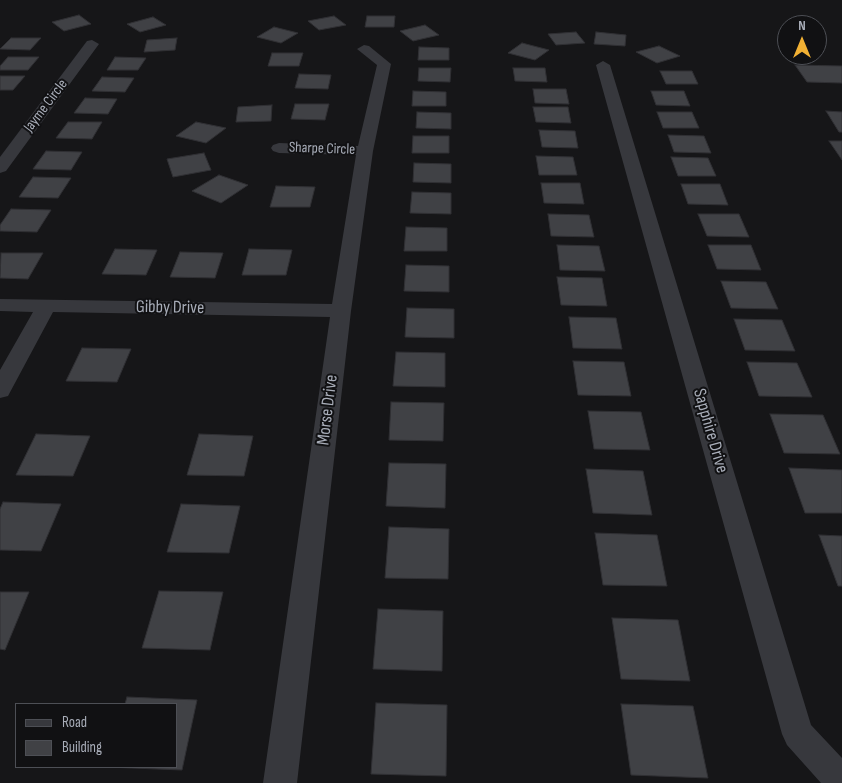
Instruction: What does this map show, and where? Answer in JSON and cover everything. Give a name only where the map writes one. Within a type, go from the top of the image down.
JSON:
[{"type":"street","name":"Jayme Circle","points":[[0,168],[92,44]]},
{"type":"street","name":"Morse Drive","points":[[280,783],[341,311],[365,150],[384,64],[364,49]]},
{"type":"street","name":"Sapphire Drive","points":[[603,66],[798,734],[842,782]]},
{"type":"street","name":"Sharpe Circle","points":[[279,148],[365,150]]},
{"type":"street","name":"Gibby Drive","points":[[0,305],[341,311]]},
{"type":"street","points":[[0,390],[46,306]]},
{"type":"building","points":[[79,15],[91,24],[64,31],[52,22]]},
{"type":"building","points":[[334,16],[346,25],[319,30],[308,21]]},
{"type":"building","points":[[367,16],[395,16],[394,27],[365,27]]},
{"type":"building","points":[[153,17],[166,25],[140,32],[127,24]]},
{"type":"building","points":[[425,25],[439,35],[413,41],[400,31]]},
{"type":"building","points":[[274,27],[298,33],[281,43],[257,37]]},
{"type":"building","points":[[576,32],[585,43],[556,45],[548,34]]},
{"type":"building","points":[[596,32],[626,35],[625,46],[594,44]]},
{"type":"building","points":[[11,38],[41,38],[30,50],[0,49]]},
{"type":"building","points":[[177,38],[175,50],[144,52],[147,40]]},
{"type":"building","points":[[522,43],[549,50],[535,60],[508,53]]},
{"type":"building","points":[[659,46],[680,56],[657,63],[636,52]]},
{"type":"building","points":[[419,47],[449,48],[449,60],[418,60]]},
{"type":"building","points":[[272,53],[303,53],[299,66],[268,66]]},
{"type":"building","points":[[8,57],[39,57],[28,70],[0,70],[0,66]]},
{"type":"building","points":[[115,57],[146,58],[138,70],[107,70]]},
{"type":"building","points":[[795,65],[842,66],[842,83],[807,82]]},
{"type":"building","points":[[419,68],[451,68],[450,82],[418,81]]},
{"type":"building","points":[[513,68],[545,68],[547,82],[515,81]]},
{"type":"building","points":[[660,71],[692,71],[698,84],[666,84]]},
{"type":"building","points":[[299,74],[331,75],[328,89],[295,88]]},
{"type":"building","points":[[0,76],[25,76],[13,90],[0,90]]},
{"type":"building","points":[[102,77],[134,78],[125,92],[92,91]]},
{"type":"building","points":[[533,89],[566,89],[569,104],[535,103]]},
{"type":"building","points":[[413,91],[446,92],[446,106],[412,106]]},
{"type":"building","points":[[651,91],[684,91],[690,106],[656,105]]},
{"type":"building","points":[[85,98],[117,99],[108,114],[74,113]]},
{"type":"building","points":[[295,104],[329,104],[325,120],[291,119]]},
{"type":"building","points":[[272,105],[271,121],[236,122],[238,107]]},
{"type":"building","points":[[533,107],[568,107],[571,123],[536,122]]},
{"type":"building","points":[[826,111],[842,112],[842,132],[839,132]]},
{"type":"building","points":[[417,112],[451,113],[451,129],[416,128]]},
{"type":"building","points":[[657,112],[692,112],[699,128],[663,128]]},
{"type":"building","points":[[68,122],[102,122],[92,139],[56,138]]},
{"type":"building","points":[[196,122],[226,128],[206,143],[176,136]]},
{"type":"building","points":[[539,130],[575,131],[578,148],[542,147]]},
{"type":"building","points":[[668,135],[704,136],[711,153],[674,152]]},
{"type":"building","points":[[413,136],[449,136],[449,153],[412,153]]},
{"type":"building","points":[[829,141],[842,141],[842,160]]},
{"type":"building","points":[[46,151],[82,152],[71,170],[33,169]]},
{"type":"building","points":[[204,153],[211,170],[173,177],[167,159]]},
{"type":"building","points":[[536,156],[573,157],[577,175],[539,175]]},
{"type":"building","points":[[671,157],[708,158],[716,176],[678,176]]},
{"type":"building","points":[[414,163],[451,164],[451,183],[413,182]]},
{"type":"building","points":[[219,175],[248,185],[221,203],[192,191]]},
{"type":"building","points":[[33,177],[71,178],[58,198],[19,197]]},
{"type":"building","points":[[541,183],[580,183],[584,204],[544,203]]},
{"type":"building","points":[[681,184],[720,184],[728,205],[688,204]]},
{"type":"building","points":[[276,186],[315,187],[310,207],[270,207]]},
{"type":"building","points":[[412,192],[451,193],[451,214],[410,213]]},
{"type":"building","points":[[11,209],[51,210],[37,232],[0,231],[0,225]]},
{"type":"building","points":[[548,214],[589,215],[594,237],[551,236]]},
{"type":"building","points":[[698,214],[739,214],[749,237],[707,236]]},
{"type":"building","points":[[406,227],[447,228],[447,251],[404,251]]},
{"type":"building","points":[[557,245],[599,246],[605,271],[560,270]]},
{"type":"building","points":[[708,245],[751,245],[761,270],[717,269]]},
{"type":"building","points":[[115,249],[157,250],[146,275],[102,274]]},
{"type":"building","points":[[249,249],[292,250],[286,275],[242,275]]},
{"type":"building","points":[[180,252],[223,253],[215,278],[170,277]]},
{"type":"building","points":[[1,253],[43,253],[28,279],[0,278]]},
{"type":"building","points":[[406,265],[449,266],[449,292],[404,291]]},
{"type":"building","points":[[557,277],[602,278],[607,306],[561,305]]},
{"type":"building","points":[[721,281],[766,282],[778,309],[731,308]]},
{"type":"building","points":[[407,308],[454,309],[454,338],[405,337]]},
{"type":"building","points":[[569,317],[616,318],[622,349],[573,348]]},
{"type":"building","points":[[734,319],[782,320],[795,351],[745,350]]},
{"type":"building","points":[[82,348],[131,349],[117,382],[66,381]]},
{"type":"building","points":[[396,352],[445,353],[445,387],[393,386]]},
{"type":"building","points":[[573,361],[624,362],[631,396],[578,395]]},
{"type":"building","points":[[747,362],[797,363],[812,397],[759,396]]},
{"type":"building","points":[[391,402],[444,403],[443,441],[389,440]]},
{"type":"building","points":[[588,411],[641,412],[650,450],[594,449]]},
{"type":"building","points":[[770,414],[823,415],[840,454],[784,453]]},
{"type":"building","points":[[36,434],[90,436],[73,476],[16,475]]},
{"type":"building","points":[[199,434],[253,436],[244,476],[187,475]]},
{"type":"building","points":[[389,463],[446,464],[445,508],[386,506]]},
{"type":"building","points":[[789,468],[842,470],[842,513],[805,513]]},
{"type":"building","points":[[586,469],[643,471],[652,515],[593,513]]},
{"type":"building","points":[[3,502],[61,504],[41,551],[0,550],[0,509]]},
{"type":"building","points":[[181,504],[240,506],[229,553],[167,552]]},
{"type":"building","points":[[389,527],[449,529],[448,579],[385,578]]},
{"type":"building","points":[[595,533],[657,535],[667,586],[603,585]]},
{"type":"building","points":[[819,535],[842,536],[842,586],[838,586]]},
{"type":"building","points":[[159,591],[223,592],[210,650],[142,648]]},
{"type":"building","points":[[0,592],[29,592],[5,650],[0,649]]},
{"type":"building","points":[[378,609],[443,611],[442,671],[373,669]]},
{"type":"building","points":[[612,618],[678,620],[690,681],[621,679]]},
{"type":"building","points":[[127,697],[197,700],[182,770],[132,768],[178,768],[178,703],[125,703]]},
{"type":"building","points":[[376,703],[447,705],[446,776],[371,774]]},
{"type":"building","points":[[621,704],[693,706],[708,778],[631,775]]}]
